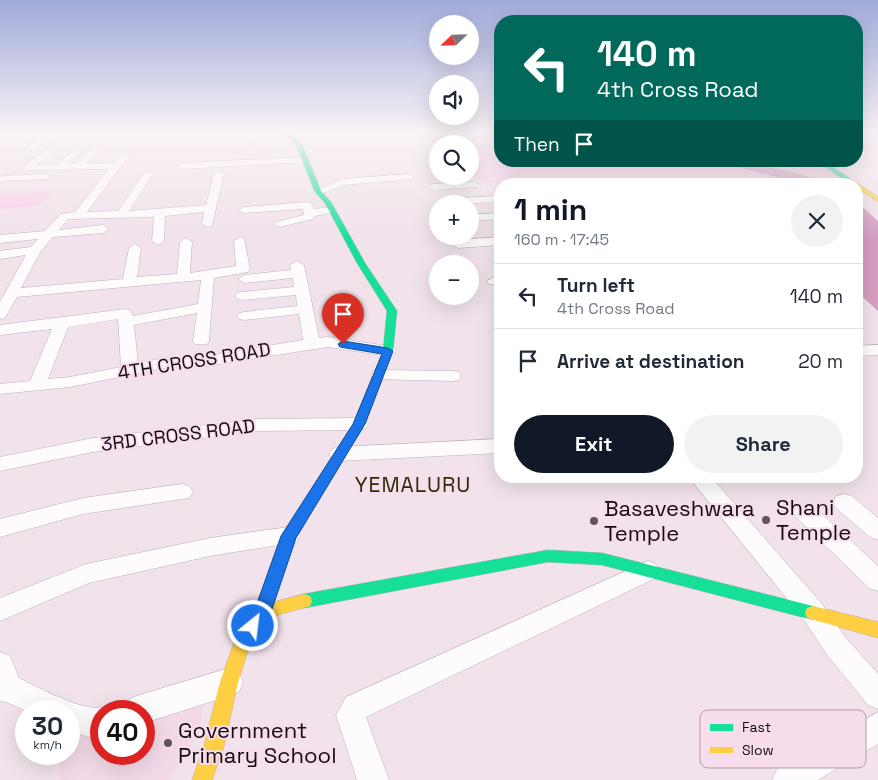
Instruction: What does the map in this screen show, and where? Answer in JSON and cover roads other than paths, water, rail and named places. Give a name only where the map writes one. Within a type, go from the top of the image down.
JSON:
[{"type":"street","points":[[36,168],[63,173],[97,168]]},
{"type":"street","points":[[63,173],[66,168]]},
{"type":"street","points":[[2,183],[48,186],[69,168]]},
{"type":"street","points":[[78,216],[112,168]]},
{"type":"street","points":[[202,780],[214,746],[229,682],[243,640],[262,612],[289,536],[359,424],[388,351],[392,311],[361,263],[328,202],[318,192],[308,168]]},
{"type":"street","points":[[832,168],[847,178]]},
{"type":"street","points":[[122,214],[148,174]]},
{"type":"street","points":[[208,224],[219,174]]},
{"type":"street","points":[[318,192],[342,182],[408,177]]},
{"type":"street","points":[[434,187],[473,184],[494,195]]},
{"type":"street","points":[[863,189],[878,200]]},
{"type":"street","points":[[479,200],[494,198]]},
{"type":"street","points":[[244,210],[307,205],[310,213]]},
{"type":"street","points":[[0,315],[35,250],[46,235],[65,216],[160,213],[210,209]]},
{"type":"street","points":[[280,224],[309,217],[310,213],[331,210]]},
{"type":"street","points":[[158,241],[160,213]]},
{"type":"street","points":[[479,217],[494,216]]},
{"type":"street","points":[[0,240],[103,229]]},
{"type":"street","points":[[12,293],[183,278],[243,269],[240,241]]},
{"type":"street","points":[[479,242],[494,241]]},
{"type":"street","points":[[183,278],[186,242]]},
{"type":"street","points":[[129,283],[135,248]]},
{"type":"street","points":[[0,255],[35,250]]},
{"type":"street","points":[[245,278],[298,269],[312,339],[310,344]]},
{"type":"street","points":[[201,341],[208,275]]},
{"type":"street","points":[[242,296],[302,290]]},
{"type":"street","points":[[126,322],[205,306]]},
{"type":"street","points":[[244,316],[306,309]]},
{"type":"street","points":[[0,330],[125,313],[130,370]]},
{"type":"street","points":[[37,385],[62,323]]},
{"type":"street","name":"4TH CROSS ROAD","points":[[0,389],[70,382],[169,362],[206,361],[328,342],[388,351]]},
{"type":"street","points":[[866,350],[878,365]]},
{"type":"street","points":[[379,375],[453,376]]},
{"type":"street","name":"3RD CROSS ROAD","points":[[0,464],[93,445],[258,425],[359,424]]},
{"type":"street","points":[[339,454],[494,446]]},
{"type":"street","points":[[704,483],[813,612],[837,648],[878,695]]},
{"type":"street","points":[[0,528],[83,506],[182,492]]},
{"type":"street","points":[[844,502],[878,531]]},
{"type":"street","points":[[805,512],[878,581]]},
{"type":"street","points":[[0,610],[86,574],[210,547],[289,536]]},
{"type":"street","points":[[262,612],[295,603],[548,556],[602,559],[878,630]]},
{"type":"street","points":[[373,780],[350,715],[356,707],[648,571]]},
{"type":"street","points":[[3,680],[38,700]]},
{"type":"street","points":[[155,705],[229,682]]},
{"type":"street","points":[[788,780],[809,768]]},
{"type":"place","name":"Shani Temple","points":[[766,520]]},
{"type":"place","name":"Basaveshwara Temple","points":[[594,521]]},
{"type":"place","name":"Government Primary School","points":[[168,743]]},
{"type":"district","name":"YEMALURU","points":[[413,484]]}]
